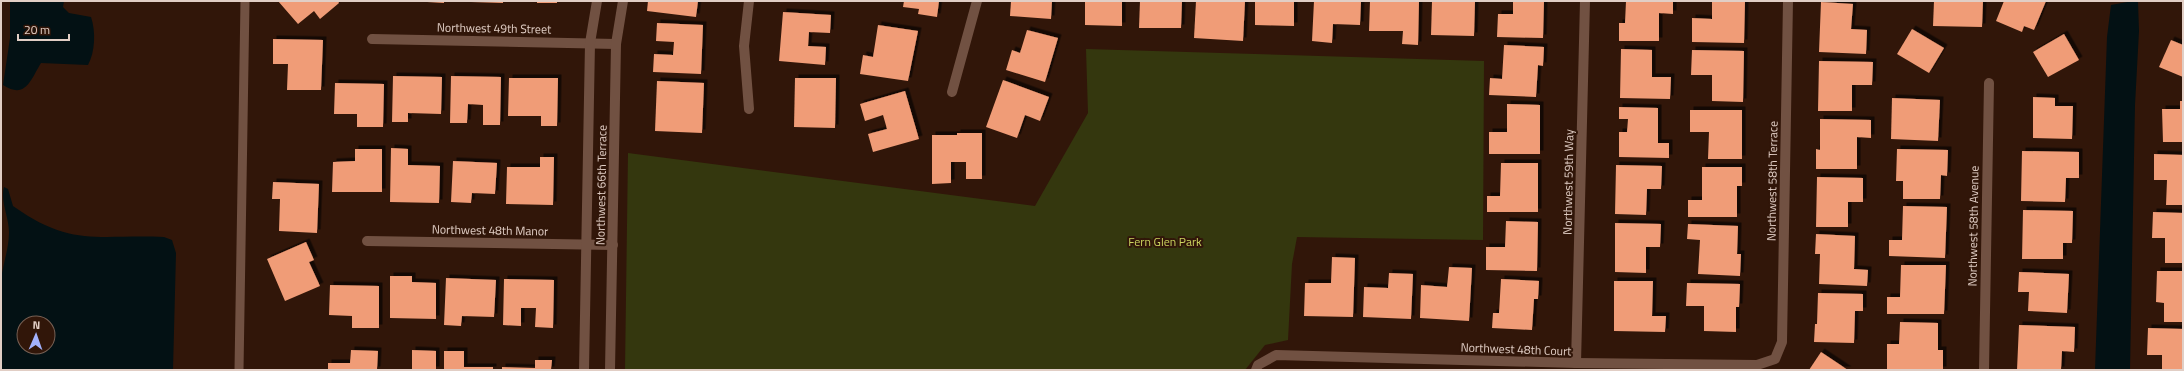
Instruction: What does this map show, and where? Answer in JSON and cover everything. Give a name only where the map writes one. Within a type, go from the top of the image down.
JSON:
[{"type":"street","name":"Northwest 66th Terrace","points":[[584,370],[590,43],[596,1]]},
{"type":"street","name":"Northwest 66th Terrace","points":[[610,370],[616,44],[623,1]]},
{"type":"street","points":[[749,1],[744,46],[749,109]]},
{"type":"street","points":[[952,92],[977,1]]},
{"type":"street","name":"Northwest 59th Way","points":[[1576,363],[1585,1]]},
{"type":"street","name":"Northwest 58th Terrace","points":[[1775,359],[1782,342],[1788,1]]},
{"type":"street","name":"Northwest 49th Street","points":[[372,39],[616,44]]},
{"type":"street","name":"Northwest 58th Avenue","points":[[1984,370],[1989,83]]},
{"type":"street","name":"Northwest 48th Manor","points":[[367,241],[613,245]]},
{"type":"street","name":"Northwest 48th Court","points":[[1257,368],[1276,355],[1576,363],[1757,365],[1775,359]]},
{"type":"lane","points":[[239,370],[245,1]]},
{"type":"green space","name":"Fern Glen Park","points":[[1086,49],[1484,61],[1483,240],[1297,237],[1292,264],[1288,340],[1265,345],[1245,370],[625,370],[628,153],[1035,206],[1088,113]]},
{"type":"shaded area","points":[[10,1],[64,1],[63,7],[69,13],[91,17],[94,29],[94,42],[88,65],[41,63],[31,81],[22,89],[11,89],[3,85],[10,38]]},
{"type":"shaded area","points":[[2133,1],[2138,2],[2139,31],[2135,105],[2130,370],[2095,370],[2107,37],[2111,5]]},
{"type":"shaded area","points":[[4,187],[8,189],[13,206],[52,228],[69,233],[103,237],[164,237],[172,240],[176,253],[173,370],[1,370],[1,280],[9,232],[3,198]]},
{"type":"building","points":[[278,1],[338,1],[339,3],[320,19],[314,11],[298,24]]},
{"type":"building","points":[[444,1],[444,3],[427,2]]},
{"type":"building","points":[[503,1],[503,3],[471,2]]},
{"type":"building","points":[[537,1],[557,1],[557,3],[537,3]]},
{"type":"building","points":[[648,1],[698,1],[696,17],[647,11]]},
{"type":"building","points":[[904,1],[939,1],[937,17],[918,14],[919,9],[903,7]]},
{"type":"building","points":[[1011,1],[1052,1],[1051,19],[1010,16]]},
{"type":"building","points":[[1085,1],[1122,1],[1122,26],[1085,25]]},
{"type":"building","points":[[1140,1],[1182,1],[1181,28],[1139,28]]},
{"type":"building","points":[[1196,1],[1245,1],[1243,41],[1194,38]]},
{"type":"building","points":[[1255,1],[1294,1],[1294,26],[1255,25]]},
{"type":"building","points":[[1314,1],[1361,1],[1360,25],[1333,24],[1332,43],[1312,41]]},
{"type":"building","points":[[1370,1],[1419,1],[1418,45],[1402,44],[1403,31],[1369,31]]},
{"type":"building","points":[[1432,1],[1475,1],[1474,36],[1431,35]]},
{"type":"building","points":[[1513,1],[1544,1],[1543,38],[1497,37],[1498,14],[1513,14]]},
{"type":"building","points":[[1626,1],[1673,1],[1673,14],[1659,13],[1659,41],[1619,41],[1619,23],[1625,23]]},
{"type":"building","points":[[1712,1],[1745,1],[1744,43],[1692,42],[1692,18],[1712,19]]},
{"type":"building","points":[[1934,1],[1983,1],[1982,27],[1933,26]]},
{"type":"building","points":[[2004,1],[2046,1],[2034,30],[2024,26],[2022,32],[1996,21]]},
{"type":"building","points":[[1821,2],[1853,4],[1851,29],[1867,30],[1866,54],[1819,52]]},
{"type":"building","points":[[783,12],[831,15],[830,33],[809,32],[808,46],[826,47],[825,65],[779,61]]},
{"type":"building","points":[[657,23],[703,25],[701,74],[653,72],[654,54],[673,55],[674,42],[656,41]]},
{"type":"building","points":[[878,25],[918,31],[908,81],[860,74],[863,55],[873,57]]},
{"type":"building","points":[[1912,29],[1944,48],[1929,73],[1897,54]]},
{"type":"building","points":[[1027,30],[1058,38],[1045,82],[1006,70],[1012,50],[1020,53]]},
{"type":"building","points":[[2064,34],[2079,60],[2048,77],[2033,52]]},
{"type":"building","points":[[273,39],[323,40],[321,90],[287,90],[288,64],[273,64]]},
{"type":"building","points":[[2171,40],[2183,45],[2183,77],[2159,67]]},
{"type":"building","points":[[1504,45],[1544,47],[1543,66],[1538,65],[1536,97],[1489,95],[1490,78],[1502,79]]},
{"type":"building","points":[[1621,49],[1652,50],[1652,77],[1671,77],[1670,99],[1620,98]]},
{"type":"building","points":[[1692,50],[1744,51],[1743,102],[1712,101],[1712,75],[1691,75]]},
{"type":"building","points":[[1819,61],[1873,62],[1872,85],[1852,85],[1852,111],[1818,111]]},
{"type":"building","points":[[393,76],[442,77],[441,114],[408,113],[408,122],[392,122]]},
{"type":"building","points":[[451,76],[501,77],[500,125],[483,125],[483,105],[468,104],[467,123],[450,123]]},
{"type":"building","points":[[509,78],[558,78],[557,126],[541,126],[541,116],[508,116]]},
{"type":"building","points":[[795,78],[836,78],[835,128],[794,127]]},
{"type":"building","points":[[1003,80],[1049,97],[1040,121],[1025,115],[1017,138],[986,127]]},
{"type":"building","points":[[657,81],[704,83],[702,133],[655,131]]},
{"type":"building","points":[[335,83],[384,84],[383,127],[357,127],[357,114],[334,114]]},
{"type":"building","points":[[905,91],[919,139],[873,152],[868,134],[887,129],[883,115],[865,121],[860,104]]},
{"type":"building","points":[[2033,97],[2055,98],[2055,106],[2073,106],[2072,139],[2033,138]]},
{"type":"building","points":[[1892,98],[1940,100],[1938,141],[1891,139]]},
{"type":"building","points":[[2180,101],[2183,101],[2183,142],[2163,142],[2162,109],[2180,109]]},
{"type":"building","points":[[1507,104],[1540,105],[1540,154],[1489,154],[1489,132],[1507,132]]},
{"type":"building","points":[[1619,107],[1658,108],[1658,143],[1669,143],[1669,158],[1619,157],[1619,132],[1627,132],[1628,119],[1619,119]]},
{"type":"building","points":[[1690,110],[1742,110],[1742,159],[1708,159],[1709,132],[1690,132]]},
{"type":"building","points":[[1820,119],[1871,120],[1871,138],[1857,137],[1857,169],[1816,169],[1816,149],[1820,150]]},
{"type":"building","points":[[957,133],[982,133],[982,179],[966,179],[966,162],[951,162],[951,183],[932,184],[932,135],[957,135]]},
{"type":"building","points":[[391,148],[408,149],[408,165],[440,166],[439,203],[390,202]]},
{"type":"building","points":[[355,149],[382,149],[382,192],[332,192],[333,162],[355,161]]},
{"type":"building","points":[[1897,149],[1948,150],[1947,176],[1941,175],[1940,199],[1903,199],[1903,181],[1896,181]]},
{"type":"building","points":[[2022,151],[2079,152],[2079,178],[2066,178],[2065,202],[2021,201]]},
{"type":"building","points":[[2154,154],[2183,155],[2183,205],[2166,205],[2167,180],[2154,180]]},
{"type":"building","points":[[540,157],[554,157],[553,205],[506,204],[507,167],[540,167]]},
{"type":"building","points":[[453,161],[497,163],[495,194],[472,193],[471,203],[451,202]]},
{"type":"building","points":[[1501,163],[1538,163],[1538,212],[1487,212],[1487,196],[1500,196]]},
{"type":"building","points":[[1616,165],[1662,166],[1661,189],[1647,189],[1646,215],[1615,214]]},
{"type":"building","points":[[1702,167],[1742,167],[1742,186],[1737,186],[1737,217],[1688,217],[1688,200],[1702,200]]},
{"type":"building","points":[[1817,177],[1863,178],[1863,202],[1848,202],[1848,227],[1816,227]]},
{"type":"building","points":[[273,182],[319,184],[317,233],[279,231],[280,199],[272,199]]},
{"type":"building","points":[[1903,206],[1947,207],[1945,258],[1889,256],[1889,240],[1902,240]]},
{"type":"building","points":[[2023,210],[2073,211],[2072,243],[2063,243],[2063,259],[2022,259]]},
{"type":"building","points":[[2153,212],[2183,213],[2183,263],[2165,263],[2165,238],[2152,238]]},
{"type":"building","points":[[1506,221],[1538,222],[1537,271],[1486,270],[1486,247],[1505,247]]},
{"type":"building","points":[[1615,223],[1661,224],[1660,247],[1646,247],[1646,273],[1615,272]]},
{"type":"building","points":[[1688,224],[1738,226],[1737,254],[1741,254],[1740,276],[1698,274],[1700,240],[1687,239]]},
{"type":"building","points":[[1816,234],[1855,236],[1854,269],[1868,270],[1867,286],[1819,284],[1820,254],[1815,254]]},
{"type":"building","points":[[306,242],[314,260],[309,262],[320,286],[285,301],[267,259]]},
{"type":"building","points":[[1332,257],[1355,258],[1353,317],[1304,316],[1305,283],[1331,283]]},
{"type":"building","points":[[1901,265],[1946,265],[1944,314],[1887,314],[1887,297],[1900,297]]},
{"type":"building","points":[[1449,267],[1472,268],[1469,321],[1420,318],[1421,285],[1447,287]]},
{"type":"building","points":[[2157,271],[2183,271],[2183,322],[2164,322],[2164,303],[2156,302]]},
{"type":"building","points":[[2019,272],[2069,274],[2067,313],[2028,311],[2029,292],[2018,292]]},
{"type":"building","points":[[1389,273],[1413,274],[1411,319],[1363,317],[1364,287],[1388,288]]},
{"type":"building","points":[[390,276],[412,276],[412,282],[436,283],[436,319],[390,318]]},
{"type":"building","points":[[446,278],[496,280],[494,317],[462,316],[461,326],[444,325]]},
{"type":"building","points":[[504,279],[554,280],[553,328],[535,327],[536,308],[521,308],[521,326],[503,325]]},
{"type":"building","points":[[1501,279],[1539,281],[1538,299],[1534,299],[1532,330],[1492,328],[1493,313],[1499,313]]},
{"type":"building","points":[[1614,281],[1653,281],[1652,316],[1666,316],[1665,332],[1614,331]]},
{"type":"building","points":[[1687,283],[1740,284],[1739,307],[1736,307],[1736,332],[1704,331],[1704,306],[1686,306]]},
{"type":"building","points":[[330,285],[379,286],[379,328],[352,328],[352,316],[329,315]]},
{"type":"building","points":[[1818,293],[1863,294],[1863,311],[1855,311],[1854,343],[1814,342],[1815,324],[1817,324]]},
{"type":"building","points":[[1900,322],[1938,323],[1938,350],[1943,350],[1943,370],[1887,370],[1887,344],[1899,344]]},
{"type":"building","points":[[2019,325],[2075,327],[2074,352],[2062,351],[2061,370],[2017,370]]},
{"type":"building","points":[[2148,328],[2183,329],[2183,370],[2162,370],[2162,355],[2147,355]]},
{"type":"building","points":[[351,350],[378,351],[377,370],[328,370],[328,363],[350,363]]},
{"type":"building","points":[[412,350],[436,351],[436,370],[412,370]]},
{"type":"building","points":[[444,351],[464,351],[464,367],[493,367],[493,370],[444,370]]},
{"type":"building","points":[[1821,352],[1848,370],[1809,370]]},
{"type":"building","points":[[535,360],[552,360],[551,370],[502,370],[502,367],[535,368]]}]
